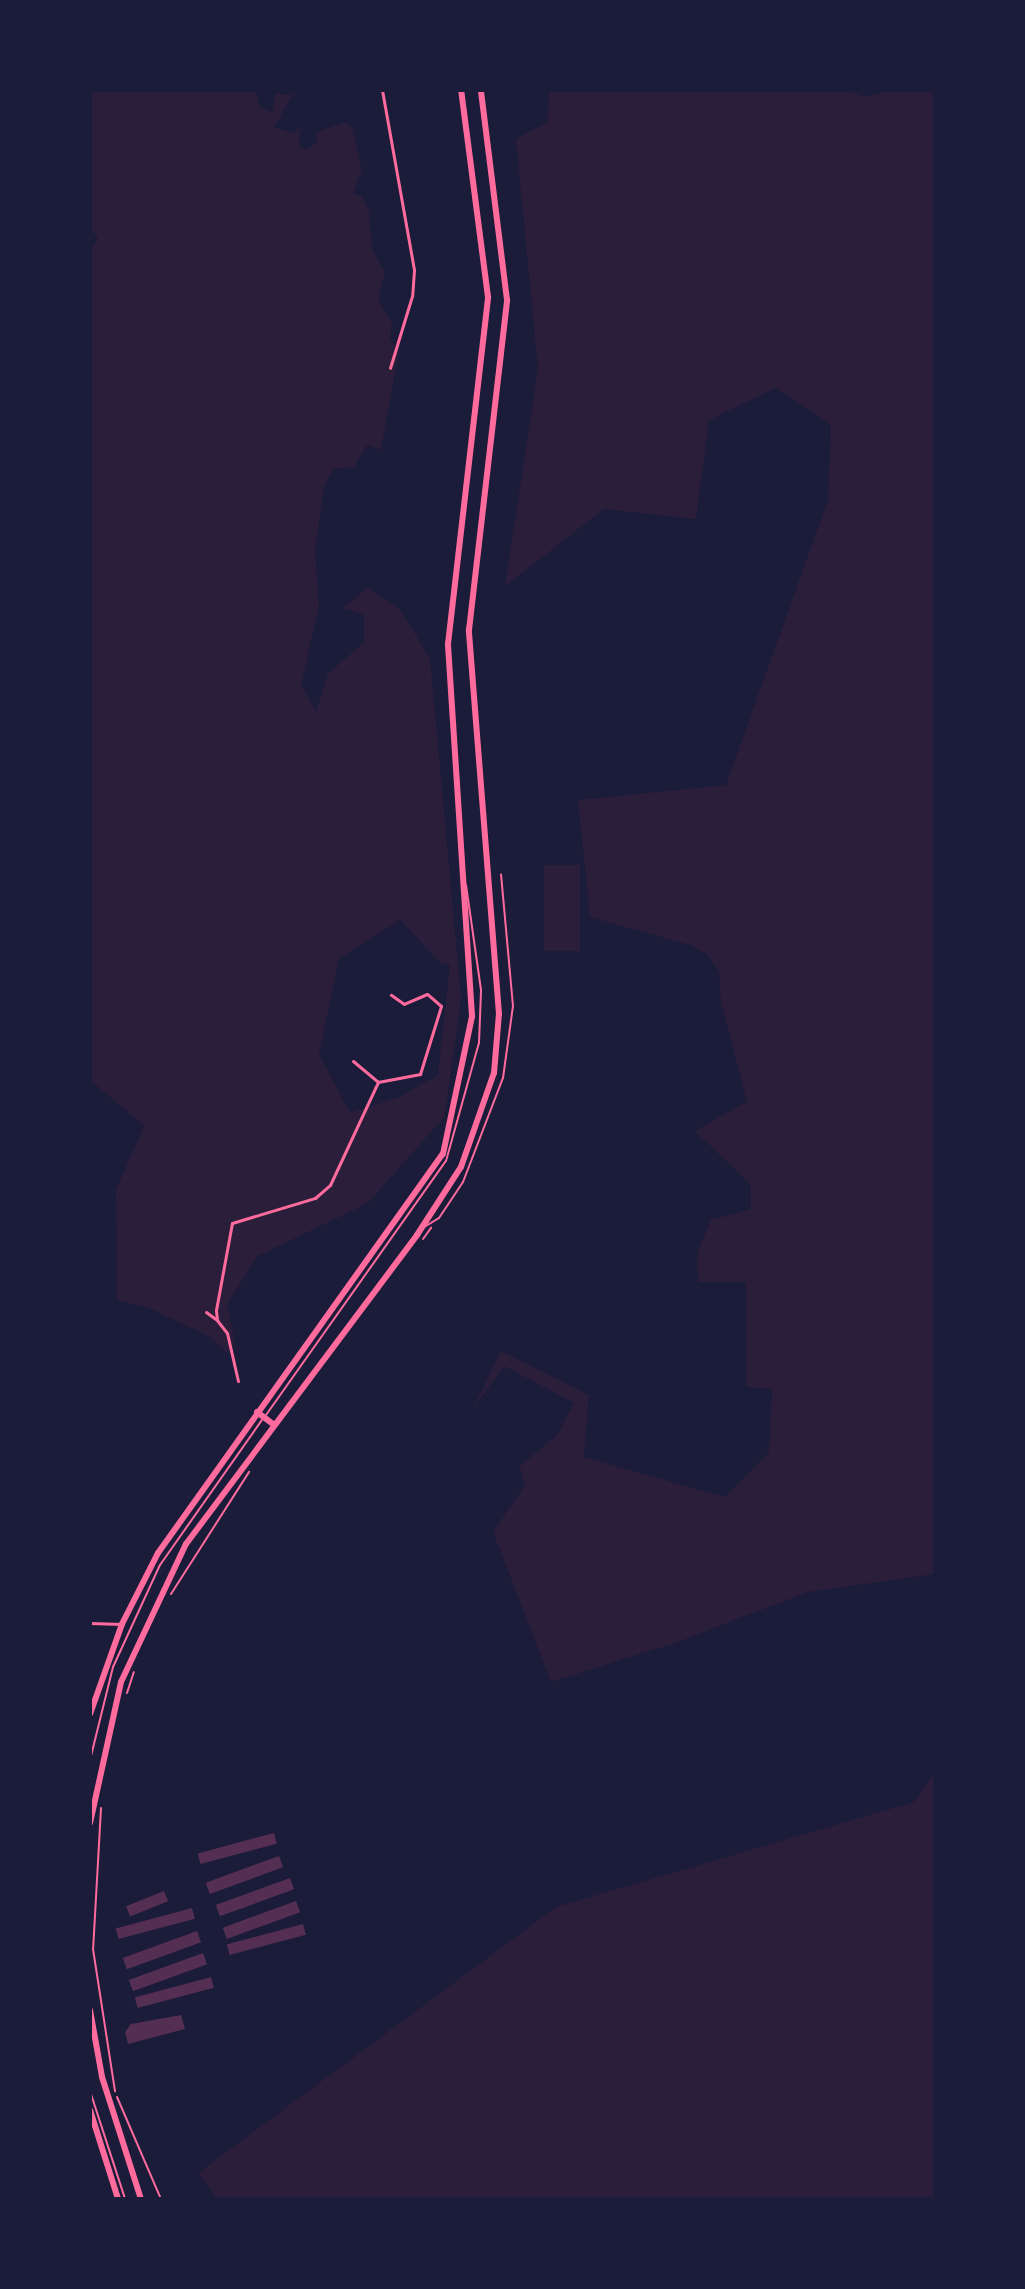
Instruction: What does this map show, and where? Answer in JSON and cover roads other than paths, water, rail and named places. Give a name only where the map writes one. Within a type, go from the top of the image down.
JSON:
[{"type":"main road","points":[[90,1714],[122,1624],[158,1553],[443,1154],[472,1016],[448,644],[488,297],[461,90]]},
{"type":"main road","points":[[90,1820],[121,1682],[154,1606],[186,1544],[421,1229],[461,1167],[494,1073],[499,1014],[483,860],[469,630],[507,300],[481,90]]},
{"type":"main road","points":[[257,1412],[274,1425]]},
{"type":"main road","points":[[90,2010],[102,2077],[141,2199]]},
{"type":"main road","points":[[90,2078],[102,2077]]},
{"type":"main road","points":[[90,2110],[118,2199]]},
{"type":"street","points":[[382,90],[414,270],[412,296],[390,368]]},
{"type":"street","points":[[378,1082],[420,1074],[441,1006],[427,994],[404,1004],[391,995]]},
{"type":"street","points":[[353,1061],[378,1082]]},
{"type":"street","points":[[217,1320],[232,1223],[315,1198],[330,1185],[378,1082]]},
{"type":"street","points":[[206,1312],[227,1333],[238,1381]]},
{"type":"street","points":[[90,1623],[122,1624]]},
{"type":"lane","points":[[421,1229],[439,1218],[482,1141],[508,1055],[511,956],[501,875]]},
{"type":"lane","points":[[90,1760],[113,1667],[160,1565],[446,1161],[479,1043],[481,990],[464,876]]},
{"type":"lane","points":[[90,2091],[125,2199]]}]
